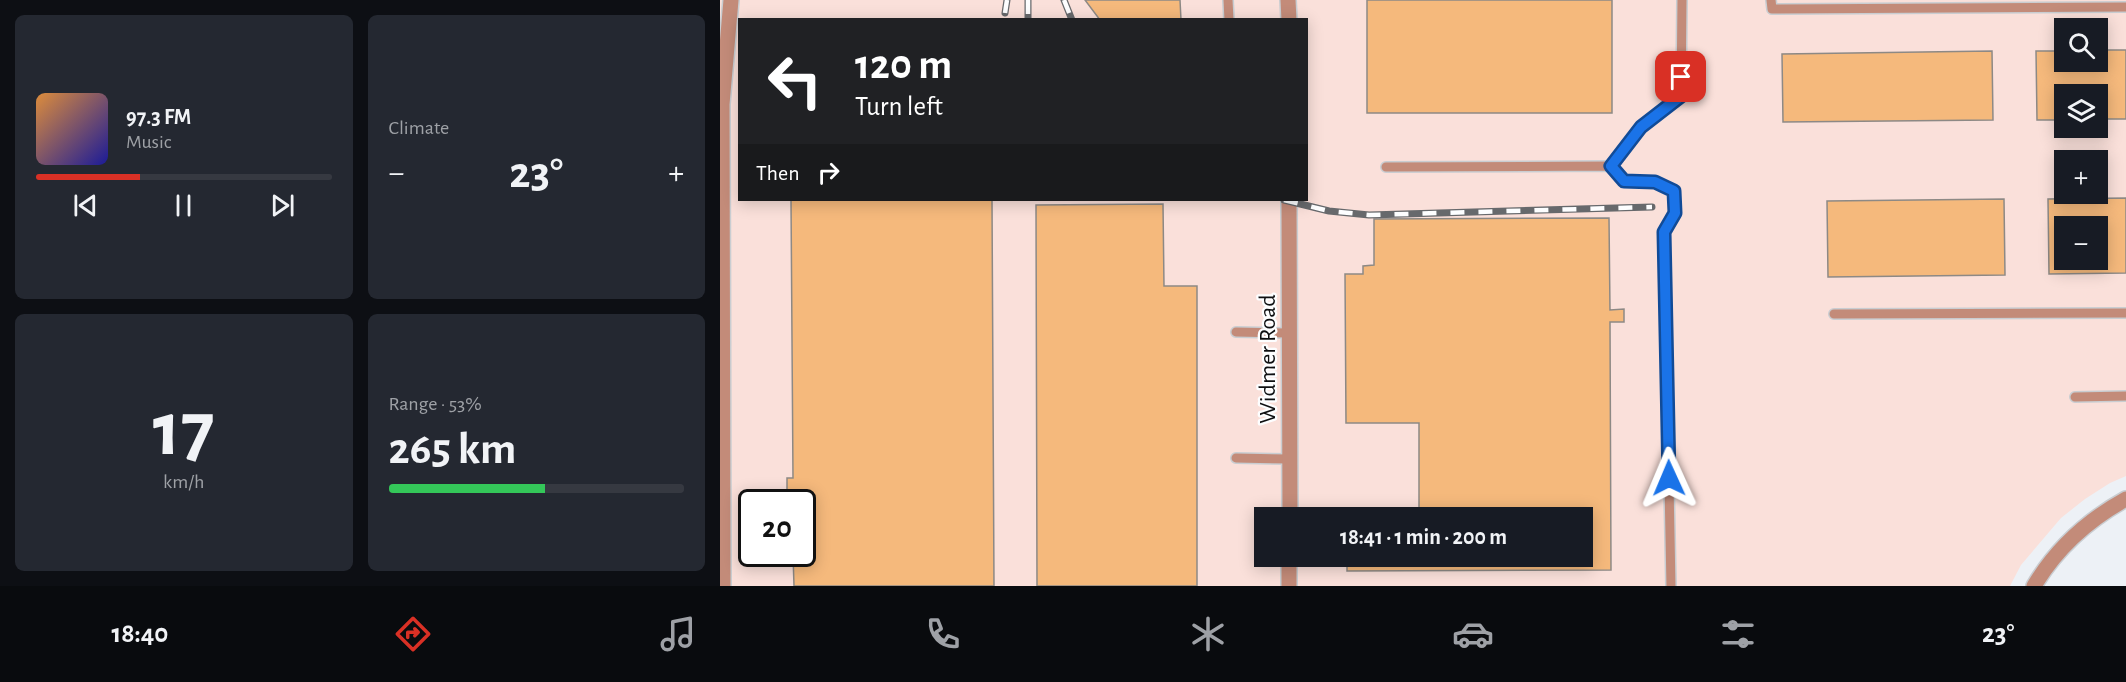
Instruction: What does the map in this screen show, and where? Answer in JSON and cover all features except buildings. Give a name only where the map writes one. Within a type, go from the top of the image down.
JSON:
[{"type":"street","points":[[723,586],[721,520],[722,104],[731,0]]},
{"type":"street","points":[[1288,0],[1288,18]]},
{"type":"street","name":"Widmer Road","points":[[1289,201],[1290,507]]},
{"type":"street","points":[[2034,586],[2049,563],[2070,540],[2098,516],[2126,499]]},
{"type":"street","points":[[1289,586],[1290,567]]},
{"type":"lane","points":[[1228,0],[1229,18]]},
{"type":"lane","points":[[1611,166],[1641,127],[1681,96],[1682,0]]},
{"type":"lane","points":[[1771,0],[1772,9],[2126,7]]},
{"type":"lane","points":[[1386,167],[1611,166],[1624,181],[1655,182],[1674,191],[1675,213],[1664,232],[1671,586]]},
{"type":"lane","points":[[1834,314],[2126,313]]},
{"type":"lane","points":[[1236,332],[1290,333]]},
{"type":"lane","points":[[2075,397],[2126,396]]},
{"type":"lane","points":[[1236,458],[1290,459]]},
{"type":"shaded area","points":[[720,0],[2126,0],[2126,476],[2085,499],[2061,518],[2021,565],[2010,586],[720,586]]},
{"type":"railway","points":[[1005,13],[1007,0]]},
{"type":"railway","points":[[1028,0],[1028,18]]},
{"type":"railway","points":[[1064,0],[1071,18]]},
{"type":"railway","points":[[1288,201],[1329,211],[1369,215],[1652,207]]},
{"type":"route","points":[[1669,478],[1664,232],[1675,213],[1674,191],[1655,182],[1624,181],[1611,166],[1641,127],[1681,96],[1681,77]]}]
